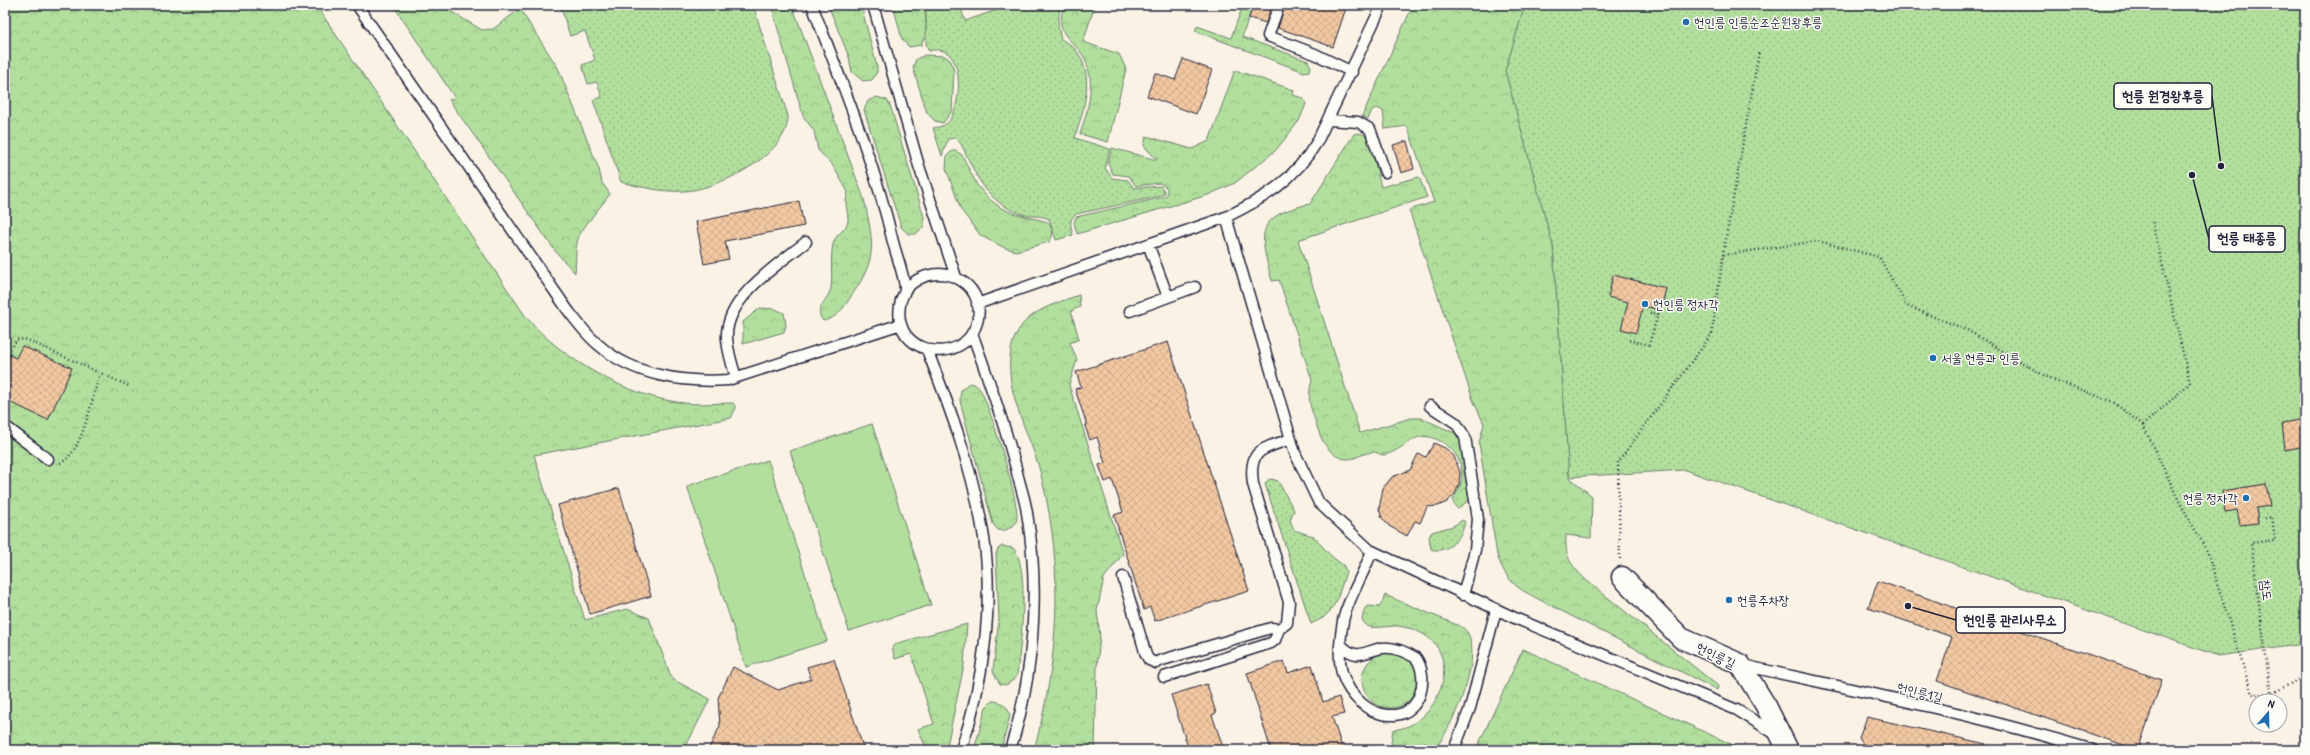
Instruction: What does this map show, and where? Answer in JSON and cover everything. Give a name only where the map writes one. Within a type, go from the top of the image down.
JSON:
[{"type":"street","name":"헌인릉길","points":[[1621,568],[1681,638],[1740,664],[1766,706],[1786,745]]},
{"type":"lane","points":[[357,5],[547,281],[590,337],[613,356],[660,375],[703,381],[736,377],[901,324]]},
{"type":"lane","points":[[812,5],[866,151],[883,204],[906,290]]},
{"type":"lane","points":[[873,5],[919,166],[956,277]]},
{"type":"lane","points":[[1279,5],[1268,36],[1315,54],[1352,72]]},
{"type":"lane","points":[[977,304],[1226,217],[1259,201],[1295,172],[1307,159],[1329,120],[1382,5]]},
{"type":"lane","points":[[1329,120],[1358,122],[1370,129],[1385,172]]},
{"type":"lane","points":[[1226,217],[1295,454],[1319,503],[1372,551],[1496,610],[1737,710],[1786,745]]},
{"type":"lane","points":[[736,377],[730,358],[726,337],[730,318],[750,287],[806,242]]},
{"type":"lane","points":[[1148,244],[1168,297]]},
{"type":"lane","points":[[943,273],[956,277],[966,284],[974,295],[977,304],[977,320],[972,332],[964,342],[953,349],[940,352],[927,350],[915,344],[906,335],[901,324],[899,310],[906,290],[918,278],[930,274],[943,273]]},
{"type":"lane","points":[[1130,312],[1195,287]]},
{"type":"lane","points":[[972,332],[1003,421],[1027,512],[1031,550],[1033,594],[1029,664],[1010,750]]},
{"type":"lane","points":[[927,350],[957,430],[974,490],[984,538],[987,569],[988,601],[984,635],[975,696],[961,750]]},
{"type":"lane","points":[[1430,406],[1456,423],[1465,437],[1478,520],[1475,550],[1463,595]]},
{"type":"lane","points":[[5,426],[48,459]]},
{"type":"lane","points":[[1164,677],[1271,643],[1275,640],[1279,629],[1287,623],[1288,602],[1253,484],[1251,470],[1254,459],[1261,450],[1291,439]]},
{"type":"lane","points":[[1342,645],[1350,653],[1364,654],[1383,648],[1392,648],[1416,658],[1422,672],[1423,686],[1416,701],[1404,712],[1395,715],[1371,710],[1351,693],[1345,679],[1340,661],[1343,620],[1372,551]]},
{"type":"lane","points":[[1123,576],[1146,655],[1149,660],[1158,662],[1271,628],[1279,629]]},
{"type":"lane","points":[[1454,750],[1470,708],[1496,610]]},
{"type":"lane","name":"헌인릉1길","points":[[1740,664],[1884,696],[2052,738],[2093,750]]},
{"type":"path","points":[[1621,568],[1618,462],[1712,334],[1723,255],[1759,52]]},
{"type":"path","points":[[2144,424],[2190,383],[2152,220]]},
{"type":"path","points":[[1723,255],[1818,240],[1879,257],[1907,306],[1967,330],[2045,376],[2113,402],[2144,424],[2179,501],[2207,551],[2252,693]]},
{"type":"path","points":[[1628,340],[1648,345],[1658,314],[1647,312]]},
{"type":"path","points":[[13,346],[16,340],[25,339],[129,386]]},
{"type":"path","points":[[48,459],[61,463],[66,459],[83,434],[92,394],[100,374]]},
{"type":"path","name":"참도","points":[[2265,518],[2272,517],[2275,540],[2251,543],[2271,693]]},
{"type":"path","points":[[2273,693],[2305,676]]},
{"type":"green space","points":[[5,5],[316,5],[526,317],[541,333],[577,361],[597,374],[640,393],[684,403],[733,403],[736,408],[731,418],[534,455],[585,620],[627,609],[649,618],[672,679],[710,699],[685,748],[687,750],[5,750]]},
{"type":"green space","points":[[393,5],[440,5],[482,30],[493,29],[520,9],[558,68],[599,169],[602,183],[610,194],[587,223],[578,239],[576,247],[575,273],[556,252],[449,100],[455,98]]},
{"type":"green space","points":[[560,5],[753,5],[788,116],[786,130],[767,154],[753,165],[721,182],[706,187],[684,191],[666,191],[621,182],[593,100],[602,97],[597,82],[588,84],[582,65],[595,60],[585,31],[570,36]]},
{"type":"green space","points":[[771,5],[792,5],[864,199],[870,228],[871,251],[865,272],[859,284],[842,309],[832,318],[823,321],[820,316],[820,308],[831,288],[833,244],[837,236],[847,225],[848,221],[846,203],[848,192],[833,166],[818,150],[814,131],[803,116]]},
{"type":"green space","points":[[828,5],[861,5],[877,67],[877,72],[872,80],[863,81],[852,72],[849,57]]},
{"type":"green space","points":[[893,5],[924,5],[926,30],[921,45],[909,47],[902,39]]},
{"type":"green space","points":[[926,5],[960,5],[965,21],[1011,5],[1060,5],[1058,26],[1061,39],[1070,44],[1081,58],[1087,81],[1084,104],[1075,138],[1110,149],[1105,168],[1112,178],[1128,180],[1134,188],[1161,186],[1165,193],[1161,196],[1076,214],[1073,216],[1071,221],[1073,235],[1056,240],[1049,219],[1022,214],[1009,209],[999,202],[984,186],[972,167],[961,144],[956,138],[948,139],[942,156],[933,128],[946,124],[950,120],[955,110],[958,74],[955,63],[949,55],[941,50],[929,51],[926,44]]},
{"type":"green space","points":[[1063,5],[1095,5],[1083,42],[1119,54],[1126,69],[1108,142],[1080,134],[1090,96],[1090,78],[1085,59],[1065,35],[1061,26]]},
{"type":"green space","points":[[1243,5],[1253,5],[1242,37],[1308,61],[1311,67],[1309,71],[1304,72],[1195,31],[1197,26],[1231,38]]},
{"type":"green space","points":[[1413,5],[1525,5],[1505,71],[1553,246],[1569,477],[1592,496],[1591,538],[1566,535],[1566,549],[1572,565],[1586,580],[1718,686],[1717,690],[1540,600],[1518,587],[1504,572],[1497,555],[1479,443],[1484,424],[1473,400],[1409,210],[1434,202],[1407,126],[1385,129],[1383,111],[1377,108],[1372,110],[1368,119],[1362,116]]},
{"type":"green space","name":"서울 헌릉과 인릉","points":[[1525,5],[2305,5],[2305,644],[2218,656],[1685,470],[1569,477],[1553,246],[1505,71]]},
{"type":"green space","points":[[925,55],[945,56],[951,61],[954,71],[952,111],[943,123],[935,121],[927,113],[913,68],[916,59]]},
{"type":"green space","points":[[1235,70],[1294,90],[1293,95],[1303,98],[1306,104],[1299,121],[1276,150],[1235,183],[1208,195],[1077,234],[1074,223],[1076,217],[1164,197],[1167,195],[1167,188],[1160,183],[1136,186],[1129,176],[1113,174],[1108,163],[1112,148],[1157,160],[1144,146],[1146,136],[1192,149],[1209,141]]},
{"type":"green space","points":[[877,97],[887,100],[890,105],[924,217],[924,226],[916,234],[908,234],[901,227],[864,110],[868,101]]},
{"type":"green space","points":[[1358,133],[1366,135],[1370,142],[1381,187],[1419,177],[1427,197],[1298,240],[1360,433],[1411,418],[1421,418],[1455,433],[1461,442],[1469,500],[1458,509],[1454,505],[1453,500],[1462,479],[1461,466],[1459,460],[1451,449],[1440,441],[1425,437],[1418,438],[1386,455],[1371,452],[1347,459],[1340,458],[1335,455],[1325,445],[1311,409],[1309,399],[1312,380],[1279,280],[1272,281],[1265,251],[1265,229],[1270,221],[1279,214],[1310,204],[1354,134]]},
{"type":"green space","points":[[952,151],[956,151],[962,155],[977,185],[988,198],[1001,208],[1013,213],[1048,222],[1052,230],[1052,237],[1049,242],[1016,251],[1005,248],[981,236],[961,210],[946,168],[947,156]]},
{"type":"green space","points":[[1079,295],[1080,307],[1071,311],[1079,339],[1070,343],[1077,360],[1069,385],[1123,554],[1104,578],[1097,611],[1100,636],[1097,668],[1095,750],[1034,750],[1049,683],[1053,649],[1056,614],[1054,546],[1042,479],[1012,388],[1010,357],[1013,343],[1018,331],[1025,322],[1043,309]]},
{"type":"green space","points":[[760,308],[775,309],[784,313],[786,325],[784,332],[743,344],[743,322]]},
{"type":"green space","points":[[969,383],[979,388],[985,400],[1009,475],[1017,520],[1013,526],[1004,531],[998,530],[993,524],[960,401],[961,390]]},
{"type":"green space","points":[[872,424],[931,605],[849,631],[790,451]]},
{"type":"green space","points":[[768,460],[827,641],[746,667],[687,486]]},
{"type":"green space","points":[[1272,479],[1278,481],[1294,510],[1290,520],[1294,530],[1313,536],[1331,556],[1344,566],[1346,572],[1337,600],[1331,610],[1323,618],[1311,624],[1265,484],[1268,480]]},
{"type":"green space","points":[[1463,520],[1465,522],[1464,527],[1454,543],[1443,549],[1431,549],[1429,537],[1432,532],[1453,526]]},
{"type":"green space","points":[[1002,546],[1013,548],[1018,558],[1022,572],[1023,590],[1022,628],[1017,675],[1015,679],[1006,685],[1000,684],[993,671],[999,619],[996,554],[998,549]]},
{"type":"green space","points":[[1385,595],[1462,627],[1470,637],[1472,652],[1470,669],[1465,688],[1458,708],[1434,750],[1394,750],[1391,742],[1393,730],[1404,728],[1413,724],[1429,710],[1437,697],[1442,684],[1444,672],[1438,649],[1430,639],[1419,632],[1400,626],[1370,627],[1364,623],[1362,619],[1365,608],[1368,606],[1380,607]]},
{"type":"green space","points":[[967,624],[964,665],[947,746],[944,750],[927,750],[918,729],[934,724],[911,654],[895,659],[892,647],[898,643]]},
{"type":"green space","points":[[1523,649],[1744,750],[1476,750]]},
{"type":"green space","points":[[1390,652],[1401,654],[1410,660],[1416,669],[1418,680],[1416,691],[1410,700],[1401,706],[1390,708],[1379,706],[1370,700],[1364,691],[1362,680],[1364,669],[1370,660],[1379,654]]},
{"type":"green space","points":[[992,701],[999,702],[1004,705],[1008,709],[1010,716],[1001,750],[974,750],[986,707]]},
{"type":"building","points":[[1253,5],[1272,5],[1266,23],[1249,18]]},
{"type":"building","points":[[1285,5],[1347,5],[1333,47],[1278,28]]},
{"type":"building","points":[[1183,59],[1212,70],[1196,114],[1147,96],[1155,73],[1175,80]]},
{"type":"building","points":[[1407,141],[1414,169],[1401,173],[1393,145]]},
{"type":"building","points":[[799,201],[804,226],[725,241],[729,259],[704,264],[696,222]]},
{"type":"building","name":"헌인릉 정자각","points":[[1613,275],[1666,288],[1661,310],[1643,306],[1636,333],[1621,329],[1628,302],[1608,297]]},
{"type":"building","points":[[1168,342],[1249,591],[1155,621],[1150,607],[1144,610],[1114,515],[1123,512],[1112,479],[1105,482],[1099,465],[1105,463],[1097,437],[1090,440],[1085,426],[1087,425],[1075,389],[1081,387],[1076,372]]},
{"type":"building","points":[[22,346],[72,368],[48,420],[5,400],[5,353],[16,358]]},
{"type":"building","points":[[2305,419],[2305,446],[2285,450],[2282,423]]},
{"type":"building","points":[[1434,443],[1445,448],[1454,456],[1460,472],[1459,485],[1455,494],[1447,502],[1438,506],[1427,507],[1420,523],[1415,521],[1407,536],[1389,526],[1382,518],[1379,509],[1383,488],[1392,477],[1410,470],[1418,454],[1426,457]]},
{"type":"building","name":"헌릉 정자각","points":[[2266,484],[2270,506],[2256,508],[2258,523],[2240,525],[2237,510],[2225,512],[2222,491]]},
{"type":"building","points":[[619,488],[651,596],[590,614],[558,505]]},
{"type":"building","points":[[1878,581],[2162,680],[2138,750],[1937,681],[1952,637],[1868,608]]},
{"type":"building","points":[[834,659],[864,750],[708,750],[720,726],[718,698],[733,667],[778,690],[811,679],[807,667]]},
{"type":"building","points":[[1284,661],[1288,673],[1312,665],[1323,702],[1339,697],[1344,714],[1332,717],[1343,750],[1271,750],[1247,673]]},
{"type":"building","points":[[1207,684],[1216,713],[1212,715],[1224,750],[1189,750],[1171,695]]},
{"type":"building","points":[[1867,717],[1986,744],[1985,750],[1867,750],[1859,738]]},
{"type":"place","name":"헌인릉 인릉순조순원왕후릉","points":[[1686,22]]},
{"type":"place","name":"헌릉 원경왕후릉","points":[[2221,166]]},
{"type":"place","name":"헌릉 태종릉","points":[[2192,175]]},
{"type":"place","name":"헌인릉 정자각","points":[[1645,304]]},
{"type":"place","name":"서울 헌릉과 인릉","points":[[1933,358]]},
{"type":"place","name":"헌릉 정자각","points":[[2246,498]]},
{"type":"place","name":"헌릉주차장","points":[[1729,600]]},
{"type":"place","name":"헌인릉 관리사무소","points":[[1908,606]]}]
